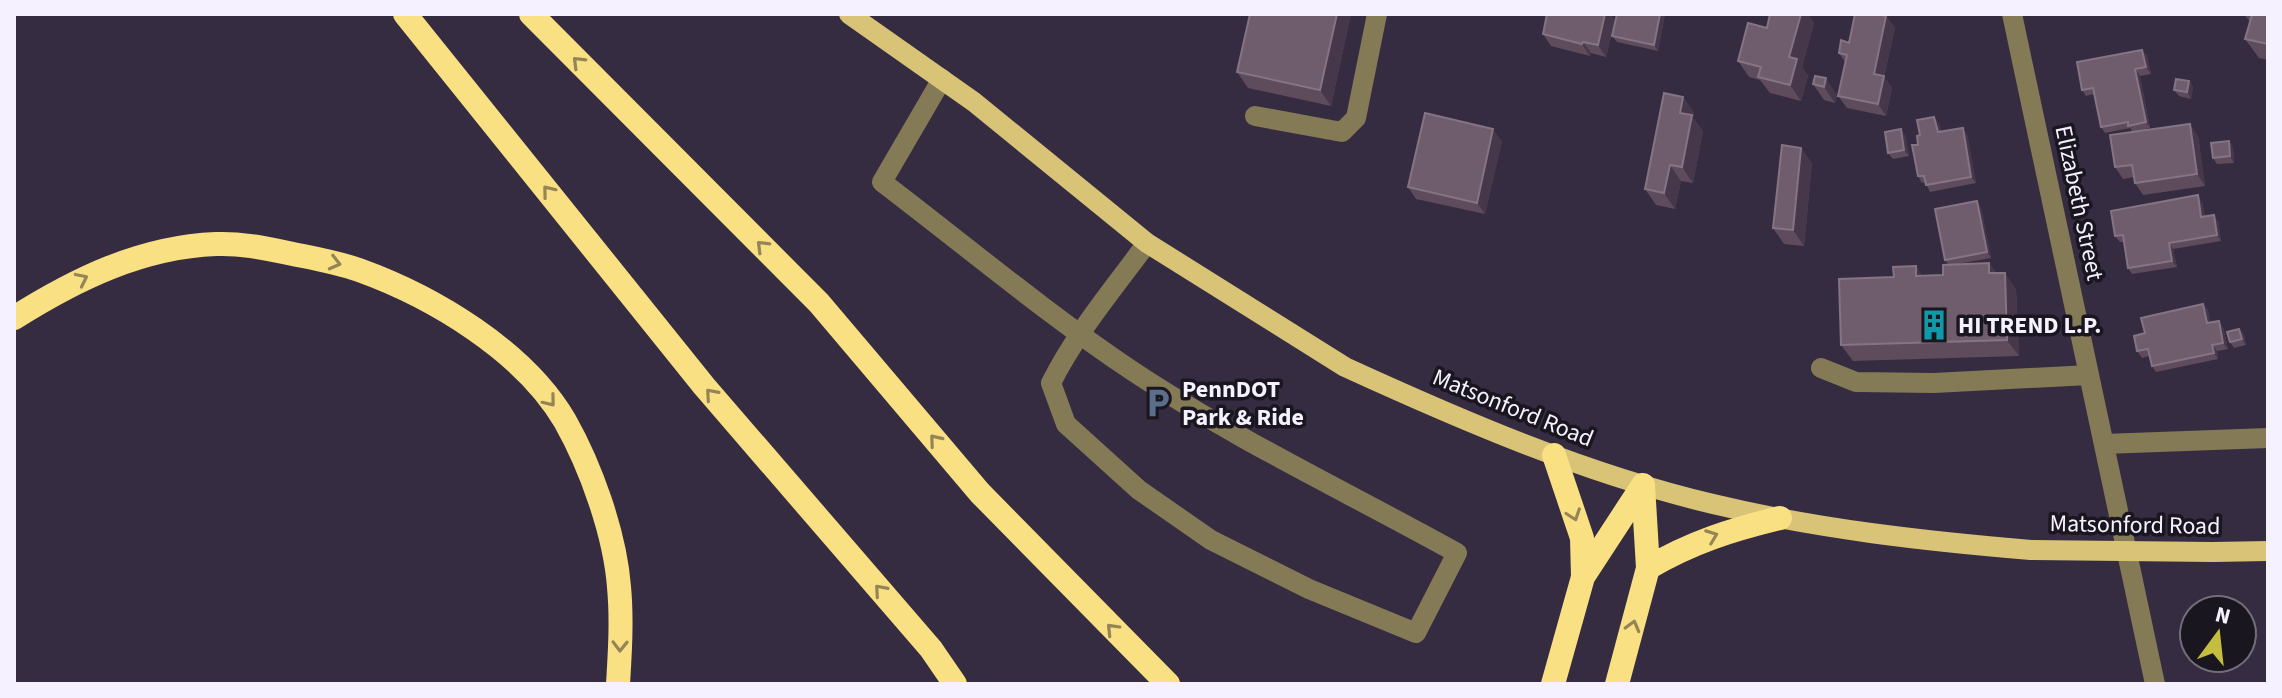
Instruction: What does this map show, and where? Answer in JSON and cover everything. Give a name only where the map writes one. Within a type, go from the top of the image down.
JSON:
[{"type":"highway","points":[[405,14],[704,386],[931,649],[968,684]]},
{"type":"highway","points":[[531,14],[819,303],[980,493],[1168,684]]},
{"type":"highway","points":[[14,318],[88,275],[179,249],[216,244],[251,246],[359,270],[436,306],[481,333],[527,373],[563,418],[583,456],[609,537],[619,585],[618,684]]},
{"type":"highway","points":[[1553,684],[1583,577],[1582,538],[1554,455]]},
{"type":"highway","points":[[1583,577],[1643,485]]},
{"type":"highway","points":[[1617,684],[1648,568],[1643,485]]},
{"type":"highway","points":[[1648,568],[1682,548],[1711,537],[1780,518]]},
{"type":"highway","points":[[1538,684],[1569,628]]},
{"type":"highway","points":[[931,649],[955,684]]},
{"type":"main road","name":"Matsonford Road","points":[[849,14],[974,102],[1147,243],[1345,367],[1554,455],[1643,485],[1713,504],[1780,518],[1934,541],[2031,550],[2268,551]]},
{"type":"street","points":[[1255,116],[1342,132],[1356,118],[1377,14]]},
{"type":"street","name":"Elizabeth Street","points":[[2012,14],[2155,684]]},
{"type":"street","points":[[942,79],[882,182],[1081,334],[1135,373],[1275,457],[1457,553],[1416,633],[1309,589],[1211,540],[1129,481],[1066,424],[1051,383],[1062,361],[1081,334],[1147,243]]},
{"type":"street","points":[[1821,368],[1856,382],[1934,383],[2089,375]]},
{"type":"street","points":[[2104,444],[2268,438]]},
{"type":"building","points":[[1250,14],[1337,14],[1320,90],[1237,72]]},
{"type":"building","points":[[1547,14],[1605,14],[1598,45],[1543,34]]},
{"type":"building","points":[[1617,14],[1660,14],[1654,45],[1612,36]]},
{"type":"building","points":[[1770,14],[1801,14],[1789,57],[1797,59],[1790,85],[1758,77],[1761,67],[1738,61],[1748,23],[1767,28]]},
{"type":"building","points":[[1855,14],[1886,16],[1874,74],[1884,76],[1878,104],[1838,96],[1847,55],[1839,53],[1841,40],[1849,43]]},
{"type":"building","points":[[2245,14],[2268,14],[2268,44],[2245,39],[2252,15]]},
{"type":"building","points":[[2142,50],[2146,67],[2135,69],[2146,122],[2101,127],[2093,88],[2082,90],[2077,62]]},
{"type":"building","points":[[1815,76],[1826,78],[1824,87],[1813,84]]},
{"type":"building","points":[[2176,79],[2189,81],[2187,92],[2174,90]]},
{"type":"building","points":[[1664,93],[1683,97],[1680,113],[1692,115],[1682,167],[1670,165],[1664,193],[1645,189]]},
{"type":"building","points":[[1425,113],[1493,129],[1477,203],[1408,187]]},
{"type":"building","points":[[1934,117],[1938,132],[1963,128],[1971,177],[1926,185],[1924,176],[1918,176],[1912,145],[1918,145],[1917,136],[1920,135],[1917,120]]},
{"type":"building","points":[[2190,124],[2197,174],[2135,183],[2132,165],[2115,167],[2110,135]]},
{"type":"building","points":[[1901,129],[1904,150],[1888,153],[1885,132]]},
{"type":"building","points":[[2229,141],[2230,156],[2213,158],[2211,143]]},
{"type":"building","points":[[1782,145],[1801,148],[1793,230],[1773,228]]},
{"type":"building","points":[[2198,195],[2201,217],[2214,215],[2217,235],[2169,243],[2172,261],[2128,268],[2123,235],[2115,236],[2111,211]]},
{"type":"building","points":[[1977,201],[1987,252],[1945,260],[1935,209]]},
{"type":"building","name":"HI TREND L.P.","points":[[1989,263],[1989,273],[2005,273],[2007,340],[1841,345],[1839,279],[1894,277],[1893,267],[1916,266],[1916,276],[1943,275],[1943,265]]},
{"type":"building","points":[[2203,304],[2207,323],[2219,321],[2223,343],[2212,345],[2214,353],[2152,366],[2148,349],[2137,351],[2134,336],[2145,333],[2141,318]]},
{"type":"building","points":[[2239,329],[2242,339],[2230,342],[2227,332]]},
{"type":"place","name":"HI TREND L.P.","points":[[1934,325]]},
{"type":"place","name":"PennDOT Park & Ride","points":[[1158,403]]}]
